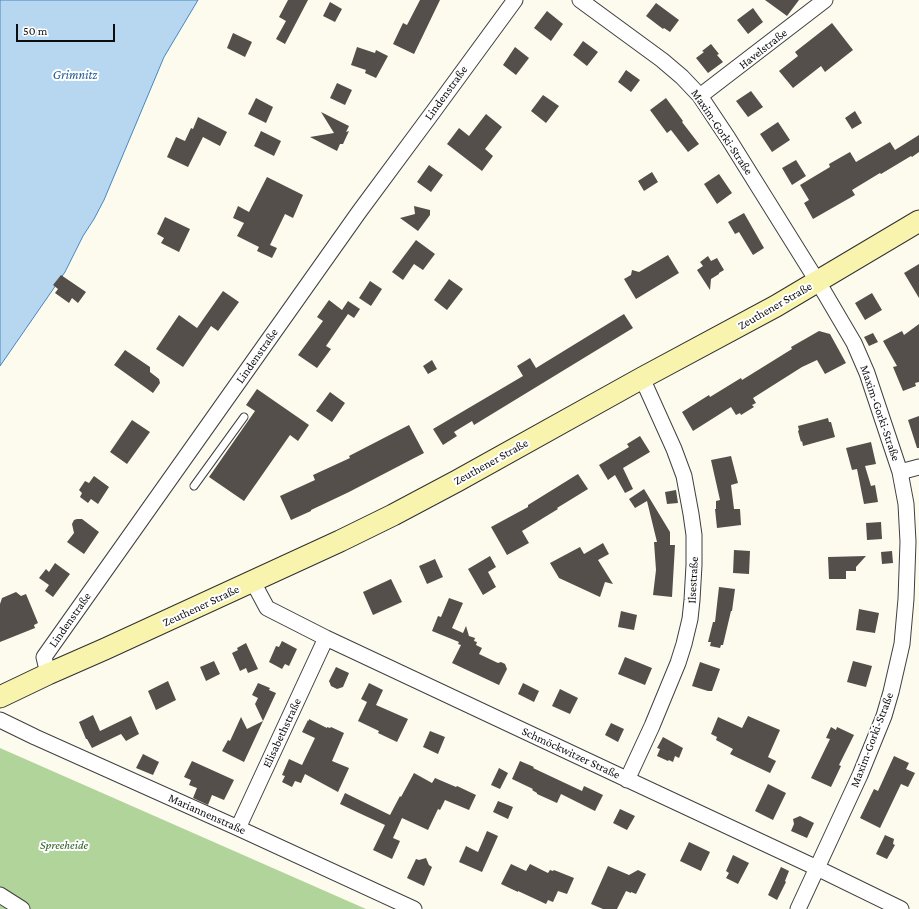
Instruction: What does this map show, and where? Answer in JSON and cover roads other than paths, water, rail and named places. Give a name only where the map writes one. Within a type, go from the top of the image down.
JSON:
[{"type":"main road","name":"Zeuthener Straße","points":[[48,674],[253,582],[393,515],[776,306],[919,221]]},
{"type":"main road","points":[[0,697],[48,674]]},
{"type":"street","name":"Lindenstraße","points":[[48,674],[44,657],[359,212],[515,0]]},
{"type":"street","name":"Maxim-Gorki-Straße","points":[[580,0],[662,60],[682,77],[700,96],[818,281],[855,346],[867,373],[900,472],[906,505],[908,542],[906,599],[902,644],[891,692],[884,716],[860,775],[798,909]]},
{"type":"street","name":"Havelstraße","points":[[700,96],[758,53],[825,0]]},
{"type":"street","name":"Ilsestraße","points":[[628,780],[678,663],[684,644],[690,619],[694,565],[694,544],[691,514],[684,476],[674,449],[642,378]]},
{"type":"street","points":[[900,472],[919,467]]},
{"type":"street","name":"Schmöckwitzer Straße","points":[[253,582],[267,608],[326,638],[628,780],[820,862],[902,909]]},
{"type":"street","name":"Elisabethstraße","points":[[238,828],[326,638]]},
{"type":"street","name":"Mariannenstraße","points":[[0,720],[34,737],[238,828],[414,909]]},
{"type":"street","points":[[0,895],[22,909]]},
{"type":"lane","points":[[194,486],[244,417]]},
{"type":"water","name":"Grimnitz","points":[[0,0],[198,0],[164,57],[104,200],[94,219],[83,236],[65,272],[0,366]]},
{"type":"park label","name":"Spreeheide","points":[[64,845]]}]
